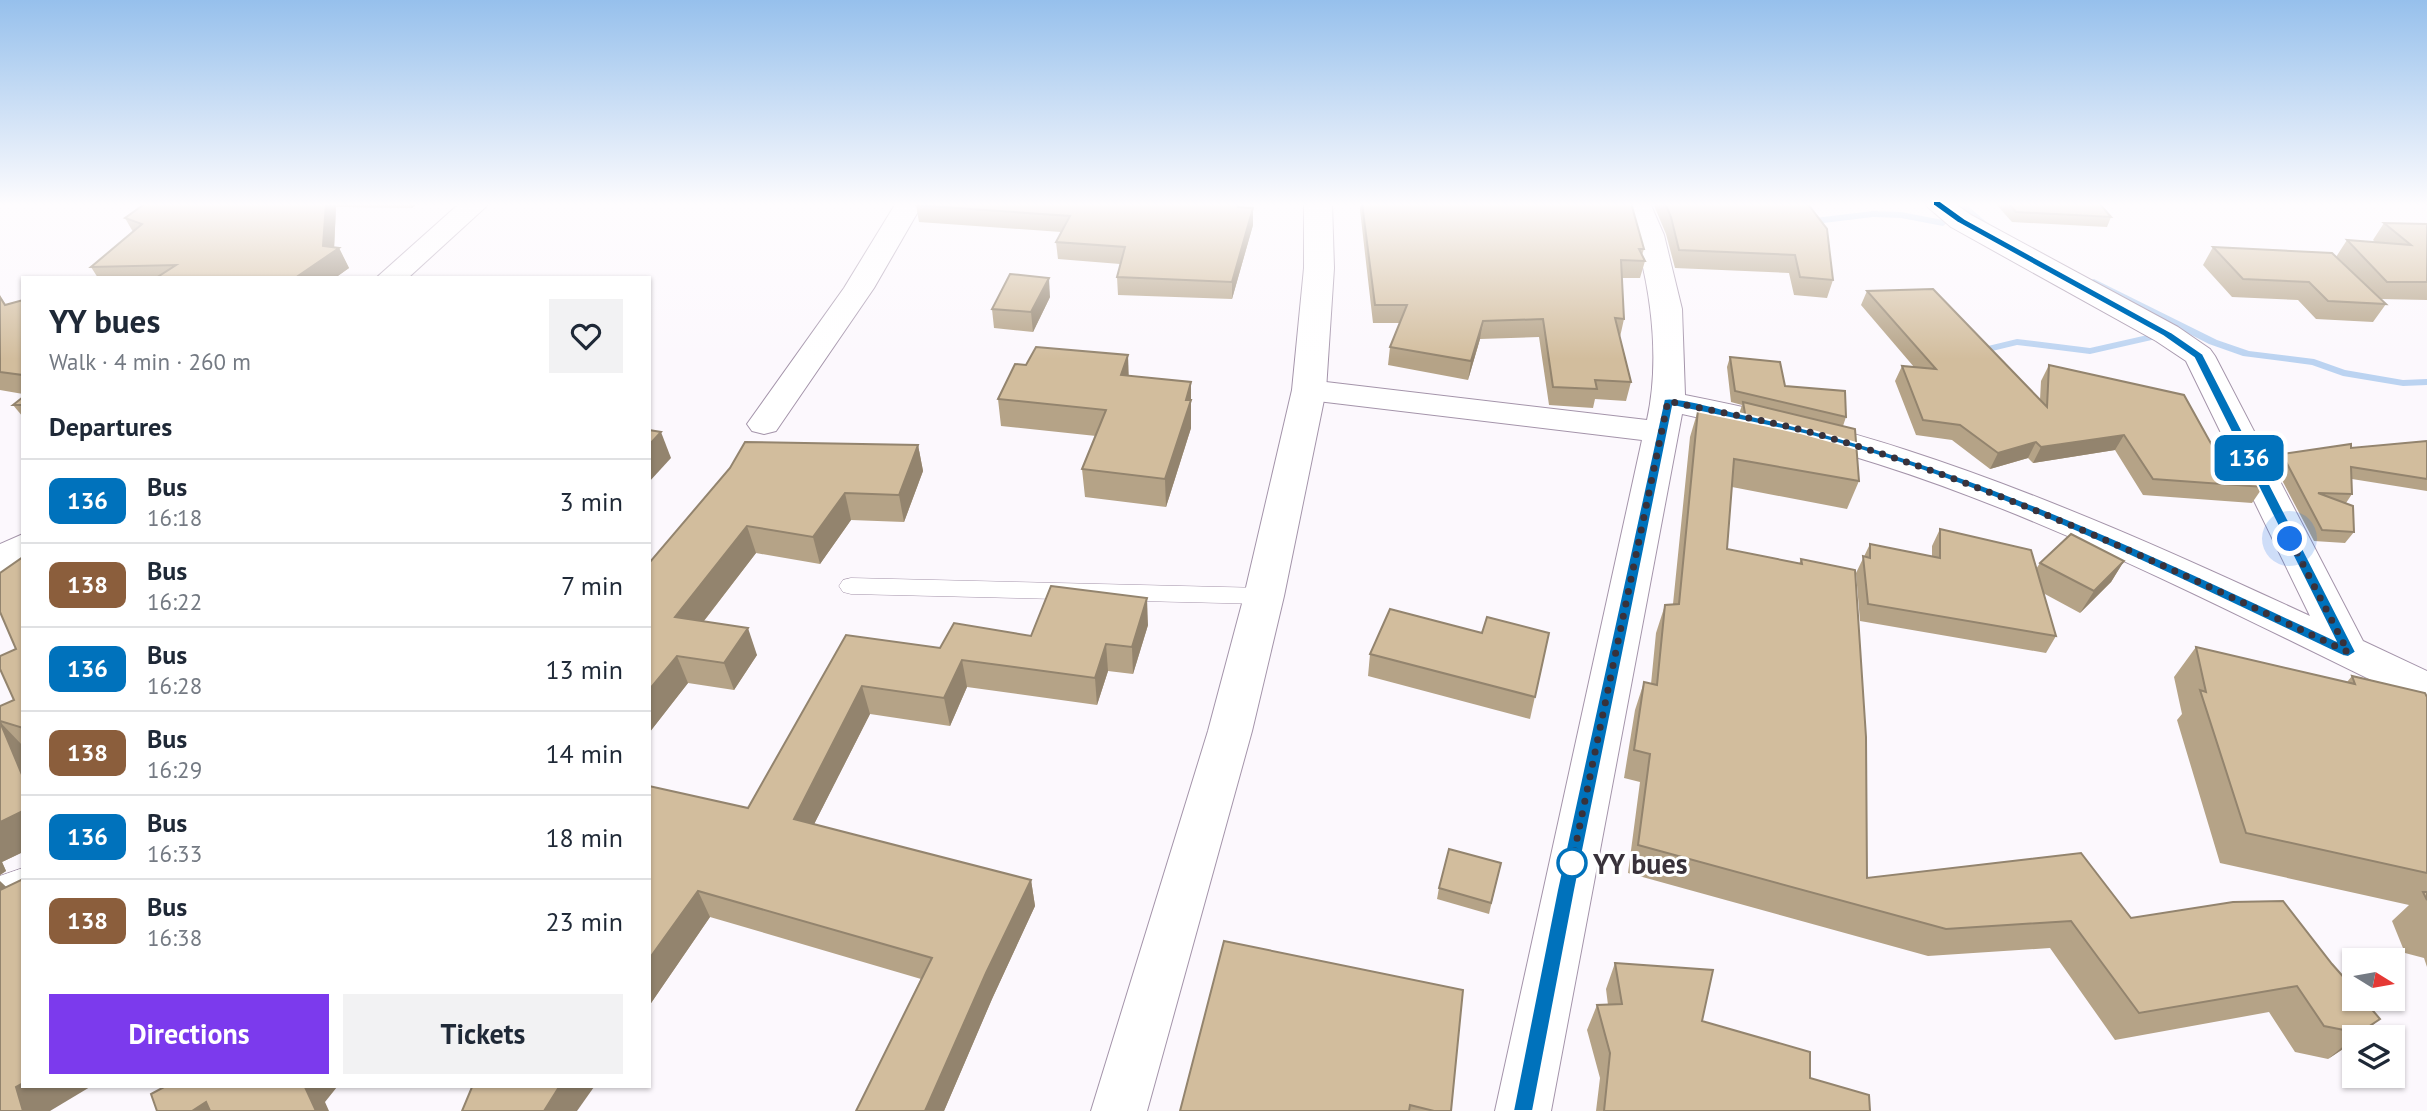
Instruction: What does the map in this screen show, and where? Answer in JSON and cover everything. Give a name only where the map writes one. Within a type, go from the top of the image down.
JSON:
[{"type":"street","points":[[393,276],[418,255]]},
{"type":"street","points":[[764,424],[822,345],[880,255]]},
{"type":"street","points":[[1119,1111],[1230,731],[1264,596],[1309,390],[1319,255]]},
{"type":"street","points":[[1523,1111],[1566,890],[1665,417],[1667,309],[1655,255]]},
{"type":"street","points":[[2023,255],[2167,334],[2199,356],[2348,652]]},
{"type":"street","points":[[1309,390],[1665,417],[1812,432],[1933,471],[2039,511],[2427,689]]},
{"type":"street","points":[[0,562],[21,548]]},
{"type":"lane","points":[[851,586],[1264,596]]},
{"type":"lane","points":[[0,889],[21,881]]},
{"type":"building","points":[[105,255],[329,255],[298,276],[159,276],[176,265],[91,267]]},
{"type":"building","points":[[1123,255],[1240,255],[1232,282],[1117,277]]},
{"type":"building","points":[[1369,255],[1642,255],[1645,261],[1621,260],[1624,319],[1615,318],[1631,382],[1595,380],[1597,389],[1553,387],[1543,319],[1483,321],[1471,361],[1390,347],[1407,305],[1375,305]]},
{"type":"building","points":[[1791,255],[1830,255],[1833,280],[1800,277],[1795,255]]},
{"type":"building","points":[[2220,255],[2334,255],[2386,304],[2328,301],[2309,282],[2243,279]]},
{"type":"building","points":[[2361,255],[2427,255],[2427,282],[2387,282]]},
{"type":"building","points":[[1010,274],[1049,278],[1031,312],[992,309]]},
{"type":"building","points":[[1933,289],[2047,407],[2049,365],[2184,395],[2219,458],[2247,454],[2263,487],[2153,479],[2124,435],[2041,447],[2036,442],[1998,453],[1960,425],[1923,420],[1902,366],[1936,369],[1867,291]]},
{"type":"building","points":[[0,297],[5,305],[21,301],[21,375],[0,372]]},
{"type":"building","points":[[1036,347],[1128,355],[1121,375],[1191,382],[1186,400],[1191,400],[1165,479],[1082,469],[1106,410],[998,399],[1015,364],[1026,365]]},
{"type":"building","points":[[1730,357],[1780,362],[1785,386],[1845,391],[1846,417],[1735,391]]},
{"type":"building","points":[[1743,402],[1855,429],[1859,481],[1734,459],[1727,549],[1802,564],[1801,559],[1855,570],[1866,737],[1867,878],[2081,853],[2131,918],[2233,902],[2283,901],[2342,975],[2342,1012],[2374,1012],[2380,1019],[2371,1025],[2342,1025],[2342,1030],[2324,1026],[2297,986],[2139,1013],[2071,921],[1946,929],[1638,845],[1650,754],[1634,750],[1644,682],[1657,685],[1665,605],[1679,604],[1698,410],[1746,419]]},
{"type":"building","points":[[651,430],[661,432],[651,443]]},
{"type":"building","points":[[2427,441],[2427,479],[2351,467],[2352,494],[2318,493],[2353,506],[2354,532],[2322,530],[2282,454],[2351,444],[2351,448]]},
{"type":"building","points":[[745,442],[918,445],[899,495],[845,493],[813,537],[747,526],[675,617],[748,628],[724,663],[677,656],[651,688],[651,561],[730,468]]},
{"type":"building","points":[[1940,529],[2031,550],[2056,636],[1868,604],[1863,556],[1870,558],[1870,544],[1940,558]]},
{"type":"building","points":[[2071,534],[2124,561],[2094,591],[2040,563]]},
{"type":"building","points":[[21,558],[21,727],[0,721],[0,706],[14,700],[0,669],[0,656],[16,649],[0,612],[0,573]]},
{"type":"building","points":[[1051,586],[1147,598],[1132,647],[1106,644],[1095,678],[962,660],[944,698],[862,686],[794,819],[1031,880],[986,973],[925,1111],[856,1111],[932,958],[698,891],[651,956],[651,786],[748,808],[846,635],[940,648],[954,623],[1031,636]]},
{"type":"building","points":[[1390,609],[1482,633],[1487,617],[1549,633],[1535,697],[1370,654]]},
{"type":"building","points":[[2196,647],[2355,684],[2352,676],[2425,693],[2427,873],[2246,833],[2200,690],[2206,692]]},
{"type":"building","points":[[0,722],[21,772],[21,812],[0,822]]},
{"type":"building","points":[[1449,849],[1501,863],[1491,903],[1439,888]]},
{"type":"building","points":[[21,880],[21,1084],[16,1087],[23,1111],[0,1111],[0,890]]},
{"type":"building","points":[[1224,941],[1463,990],[1451,1111],[1434,1111],[1410,1105],[1409,1111],[1180,1111]]},
{"type":"building","points":[[1615,963],[1713,970],[1702,1021],[1810,1052],[1810,1078],[1869,1095],[1870,1111],[1604,1111],[1610,1053],[1597,1005],[1622,1004]]},
{"type":"building","points":[[162,1088],[305,1088],[316,1111],[210,1111],[206,1102],[192,1111],[157,1111],[151,1094]]},
{"type":"building","points":[[472,1088],[558,1088],[544,1111],[462,1111]]},
{"type":"waterway","points":[[2094,282],[2213,342],[2247,354],[2314,362],[2343,373],[2403,383],[2427,382]]},
{"type":"waterway","points":[[1992,348],[2017,342],[2090,351],[2152,337]]},
{"type":"bus line","name":"136","points":[[1523,1111],[1668,401],[1812,432],[1933,471],[2039,511],[2200,582],[2348,652],[2199,356],[2167,334],[2023,255]]},
{"type":"place","name":"YY bues","points":[[1572,863]]},
{"type":"route","points":[[1572,863],[1668,401],[1812,432],[1933,471],[2039,511],[2200,582],[2348,652],[2290,539]]}]
